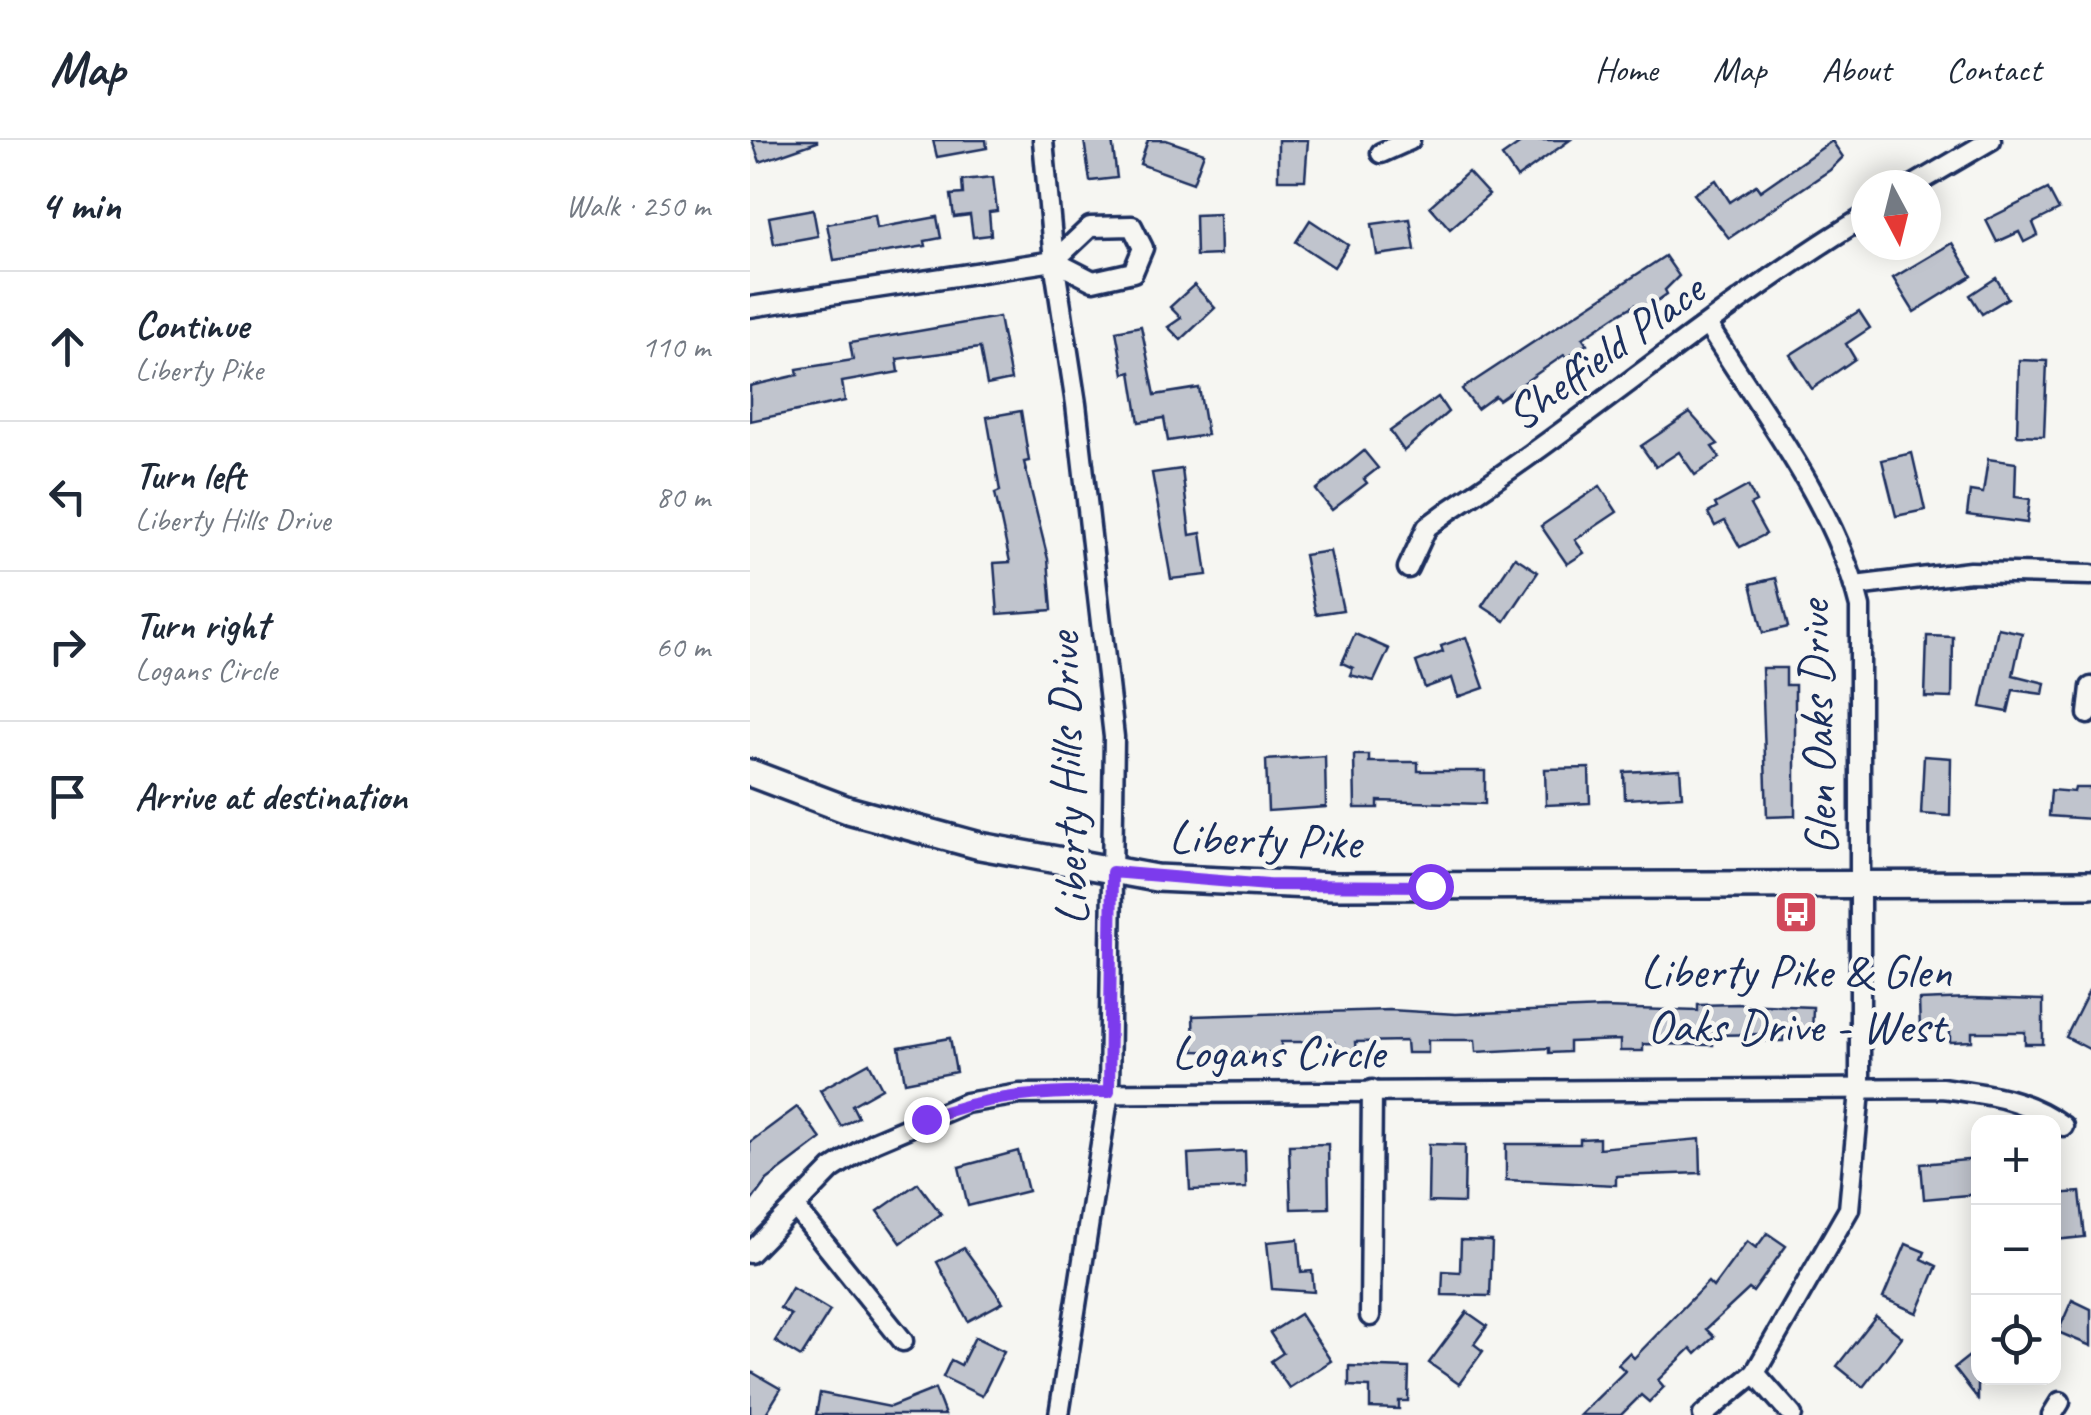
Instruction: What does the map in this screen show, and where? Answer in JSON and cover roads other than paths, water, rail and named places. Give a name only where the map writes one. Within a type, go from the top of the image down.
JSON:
[{"type":"street","name":"Liberty Hills Drive","points":[[1043,140],[1054,261],[1114,737],[1109,1092],[1059,1415]]},
{"type":"street","points":[[1381,153],[1410,140]]},
{"type":"street","points":[[1940,170],[1991,140]]},
{"type":"street","name":"Sheffield Place","points":[[1408,568],[1428,527],[1708,326],[1784,266],[1851,225]]},
{"type":"street","points":[[750,307],[1054,261],[1090,227],[1132,226],[1144,248],[1133,272],[1093,282],[1054,261]]},
{"type":"street","name":"Glen Oaks Drive","points":[[1704,1415],[1754,1373],[1849,1209],[1860,1091],[1862,883],[1860,607],[1855,586],[1820,506],[1708,326]]},
{"type":"street","points":[[1855,586],[1970,572],[2091,574]]},
{"type":"street","points":[[2088,714],[2091,687]]},
{"type":"street","name":"Liberty Pike","points":[[750,773],[908,827],[1112,872],[1333,886],[2091,884]]},
{"type":"street","name":"Logans Circle","points":[[750,1253],[832,1170],[874,1142],[966,1103],[1020,1094],[1942,1088],[1997,1095],[2036,1106],[2063,1126]]},
{"type":"street","points":[[1370,1316],[1372,1090]]},
{"type":"street","points":[[796,1208],[904,1341]]},
{"type":"street","points":[[1754,1373],[1792,1415]]},
{"type":"place","name":"Liberty Pike & Glen Oaks Drive - West","points":[[1796,912]]}]
